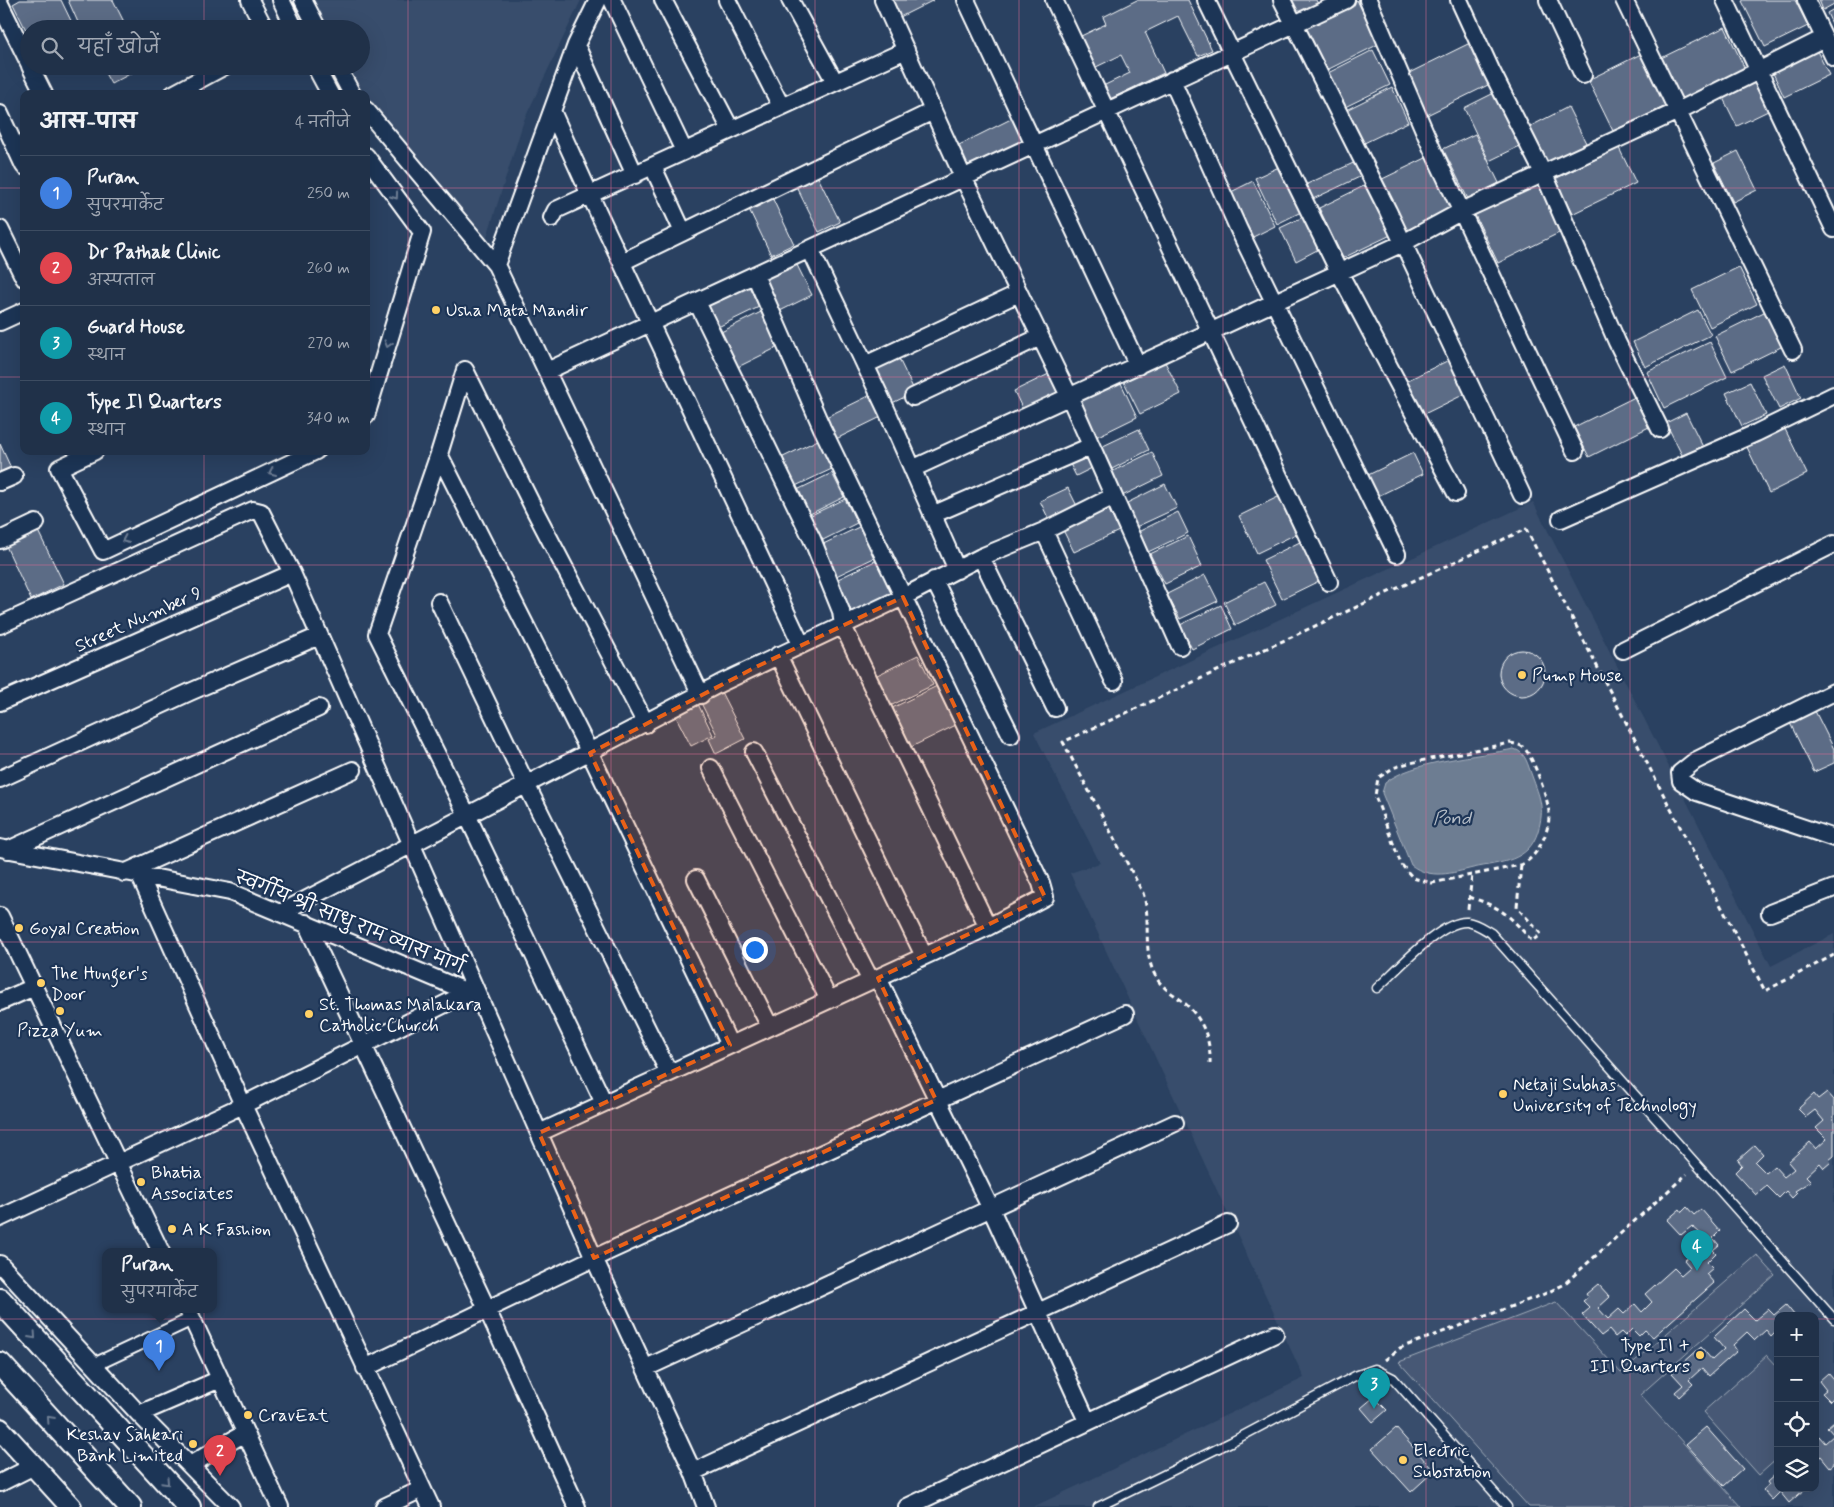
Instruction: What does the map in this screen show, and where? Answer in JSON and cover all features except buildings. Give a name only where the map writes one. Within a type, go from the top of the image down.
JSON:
[{"type":"main road","points":[[0,1300],[190,1507]]},
{"type":"main road","points":[[0,1364],[130,1507]]},
{"type":"street","points":[[250,0],[260,20]]},
{"type":"street","points":[[281,0],[291,20]]},
{"type":"street","points":[[303,0],[313,20]]},
{"type":"street","points":[[496,265],[576,45],[598,0]]},
{"type":"street","points":[[612,0],[684,151]]},
{"type":"street","points":[[663,0],[731,130]]},
{"type":"street","points":[[727,0],[781,106]]},
{"type":"street","points":[[790,0],[835,82]]},
{"type":"street","points":[[883,0],[963,177],[1070,398],[1180,646]]},
{"type":"street","points":[[966,0],[1138,366]]},
{"type":"street","points":[[1054,0],[1105,111],[1212,330],[1329,582]]},
{"type":"street","points":[[1206,0],[1339,272],[1456,493]]},
{"type":"street","points":[[1282,0],[1403,243],[1522,495]]},
{"type":"street","points":[[547,371],[1346,0]]},
{"type":"street","points":[[1368,0],[1432,151],[1575,452]]},
{"type":"street","points":[[1460,0],[1491,70],[1544,174],[1616,342],[1660,429]]},
{"type":"street","points":[[1548,0],[1583,75]]},
{"type":"street","points":[[1624,0],[1793,350]]},
{"type":"street","points":[[1725,0],[1834,230]]},
{"type":"street","points":[[1806,0],[1834,58]]},
{"type":"street","points":[[0,4],[20,45]]},
{"type":"street","points":[[912,469],[1070,398],[1212,330],[1403,243],[1462,211],[1678,111],[1824,38]]},
{"type":"street","points":[[576,45],[635,176]]},
{"type":"street","points":[[552,218],[556,210],[635,176],[684,151],[906,50]]},
{"type":"street","points":[[35,75],[42,90]]},
{"type":"street","points":[[180,90],[208,75]]},
{"type":"street","points":[[320,75],[328,90]]},
{"type":"street","points":[[342,75],[350,90]]},
{"type":"street","points":[[1172,80],[1239,230],[1396,554]]},
{"type":"street","points":[[552,111],[801,644]]},
{"type":"street","points":[[622,262],[933,111]]},
{"type":"street","points":[[0,114],[20,157]]},
{"type":"street","points":[[370,115],[496,265],[701,695]]},
{"type":"street","points":[[370,161],[422,232],[370,403]]},
{"type":"street","points":[[653,167],[683,232]]},
{"type":"street","points":[[0,229],[20,270]]},
{"type":"street","points":[[810,249],[865,365],[957,570]]},
{"type":"street","points":[[539,1133],[988,927],[1045,897],[1044,890],[822,428],[755,275]]},
{"type":"street","points":[[865,365],[1019,293]]},
{"type":"street","points":[[697,302],[812,539],[841,611],[843,626],[988,927]]},
{"type":"street","points":[[0,322],[20,313]]},
{"type":"street","points":[[913,397],[1040,337]]},
{"type":"street","points":[[604,1103],[468,817],[377,634],[439,454],[465,370],[538,518],[646,724]]},
{"type":"street","points":[[1561,519],[1756,433],[1834,395]]},
{"type":"street","points":[[932,516],[1091,446]]},
{"type":"street","points":[[439,454],[590,753],[730,1046]]},
{"type":"street","points":[[87,455],[59,468],[103,551],[307,455]]},
{"type":"street","points":[[282,912],[778,655],[843,626],[981,557],[1044,532],[1112,496]]},
{"type":"street","points":[[0,625],[257,509],[262,512],[292,573],[473,994],[539,1133],[594,1258],[646,1368],[693,1472],[706,1507]]},
{"type":"street","points":[[0,540],[36,523]]},
{"type":"street","points":[[1044,532],[1114,681]]},
{"type":"street","points":[[1623,650],[1834,544]]},
{"type":"street","points":[[981,557],[1055,708]]},
{"type":"street","name":"Street Number 9","points":[[0,702],[292,573]]},
{"type":"street","points":[[934,580],[1010,735]]},
{"type":"street","points":[[439,602],[527,786],[670,1073]]},
{"type":"street","points":[[0,779],[190,692],[319,636]]},
{"type":"street","points":[[778,655],[924,956]]},
{"type":"street","points":[[1834,692],[1695,761],[1680,773],[1681,780],[1697,792],[1834,838]]},
{"type":"street","points":[[4,849],[319,708]]},
{"type":"street","points":[[754,752],[936,1100],[990,1209],[1087,1420]]},
{"type":"street","points":[[711,768],[829,1000]]},
{"type":"street","points":[[124,872],[353,770]]},
{"type":"street","name":"स्वर्गीय श्री साधु राम व्यास मार्ग","points":[[4,849],[230,892],[282,912],[473,994]]},
{"type":"street","points":[[140,876],[243,1105],[430,1507]]},
{"type":"street","points":[[696,879],[770,1027]]},
{"type":"street","points":[[1770,913],[1834,888]]},
{"type":"street","points":[[0,916],[159,1248]]},
{"type":"street","points":[[306,923],[487,1309],[576,1507]]},
{"type":"street","points":[[0,1002],[34,987]]},
{"type":"street","points":[[0,1218],[243,1105],[473,994]]},
{"type":"street","points":[[366,1368],[594,1258],[1125,1014]]},
{"type":"street","points":[[646,1368],[1175,1123]]},
{"type":"street","points":[[693,1472],[1228,1224]]},
{"type":"street","points":[[0,1264],[139,1414],[231,1507]]},
{"type":"street","points":[[94,1365],[190,1314],[280,1507]]},
{"type":"street","points":[[907,1507],[1087,1420],[1275,1334]]},
{"type":"street","points":[[139,1414],[220,1379]]},
{"type":"street","points":[[0,1429],[71,1507]]},
{"type":"street","points":[[190,1465],[245,1432]]},
{"type":"street","points":[[0,1483],[34,1466]]},
{"type":"street","points":[[384,1507],[422,1489]]},
{"type":"lane","points":[[1377,988],[1440,931],[1453,924],[1466,922],[1479,926],[1491,934],[1834,1319]]},
{"type":"lane","points":[[1098,1507],[1231,1442],[1355,1376],[1375,1369],[1393,1378],[1507,1507]]},
{"type":"path","points":[[1210,1064],[1209,1041],[1198,1018],[1156,977],[1147,953],[1146,902],[1143,893],[1063,742],[1526,529],[1765,990],[1834,955]]},
{"type":"path","points":[[1510,743],[1524,747],[1532,763],[1549,813],[1549,822],[1537,853],[1521,865],[1432,883],[1413,878],[1406,872],[1375,796],[1375,785],[1385,772],[1406,764],[1510,743]]},
{"type":"path","points":[[1472,875],[1469,897],[1492,904],[1507,914],[1532,941],[1540,934],[1517,906],[1521,865]]},
{"type":"path","points":[[1375,1369],[1400,1348],[1542,1296],[1563,1285],[1696,1166]]},
{"type":"highlighted area","points":[[903,597],[1045,897],[878,978],[936,1100],[594,1258],[539,1133],[730,1045],[590,753],[758,666]]},
{"type":"shaded area","points":[[312,0],[581,0],[524,120],[485,243],[370,108],[370,90],[357,90],[347,75],[370,75],[370,20],[321,20]]},
{"type":"shaded area","name":"Netaji Subhas University of Technology","points":[[1533,502],[1771,966],[1834,934],[1834,1507],[1033,1507],[1304,1378],[1070,873],[1100,863],[1034,733]]},
{"type":"shaded area","points":[[1757,1255],[1775,1275],[1640,1395],[1741,1507],[1529,1507],[1399,1362],[1556,1302],[1621,1373]]},
{"type":"shaded area","points":[[1767,1355],[1774,1363],[1774,1462],[1759,1475],[1703,1412]]},
{"type":"water","name":"Pond","points":[[1514,749],[1521,753],[1526,760],[1541,803],[1538,831],[1528,849],[1521,855],[1503,862],[1442,874],[1419,870],[1411,865],[1382,793],[1385,783],[1411,769],[1428,764]]},
{"type":"place","name":"Usha Mata Mandir","points":[[436,310]]},
{"type":"place","name":"Pump House","points":[[1522,675]]},
{"type":"place","name":"Goyal Creation","points":[[19,928]]},
{"type":"place","name":"The Hunger's Door","points":[[41,983]]},
{"type":"place","name":"Pizza Yum","points":[[60,1011]]},
{"type":"place","name":"St. Thomas Malakara Catholic Church","points":[[309,1014]]},
{"type":"place","name":"Netaji Subhas University of Technology","points":[[1503,1094]]},
{"type":"place","name":"Bhatia Associates","points":[[141,1182]]},
{"type":"place","name":"A K Fashion","points":[[172,1229]]},
{"type":"place","name":"Type II Quarters","points":[[1697,1271]]},
{"type":"place","name":"Type II + III Quarters","points":[[1700,1355]]},
{"type":"place","name":"Puran","points":[[159,1371]]},
{"type":"place","name":"Guard House","points":[[1374,1409]]},
{"type":"place","name":"CravEat","points":[[248,1415]]},
{"type":"place","name":"Keshav Sahkari Bank Limited","points":[[193,1444]]},
{"type":"place","name":"Electric Substation","points":[[1403,1460]]},
{"type":"place","name":"Dr Pathak Clinic","points":[[220,1476]]}]
